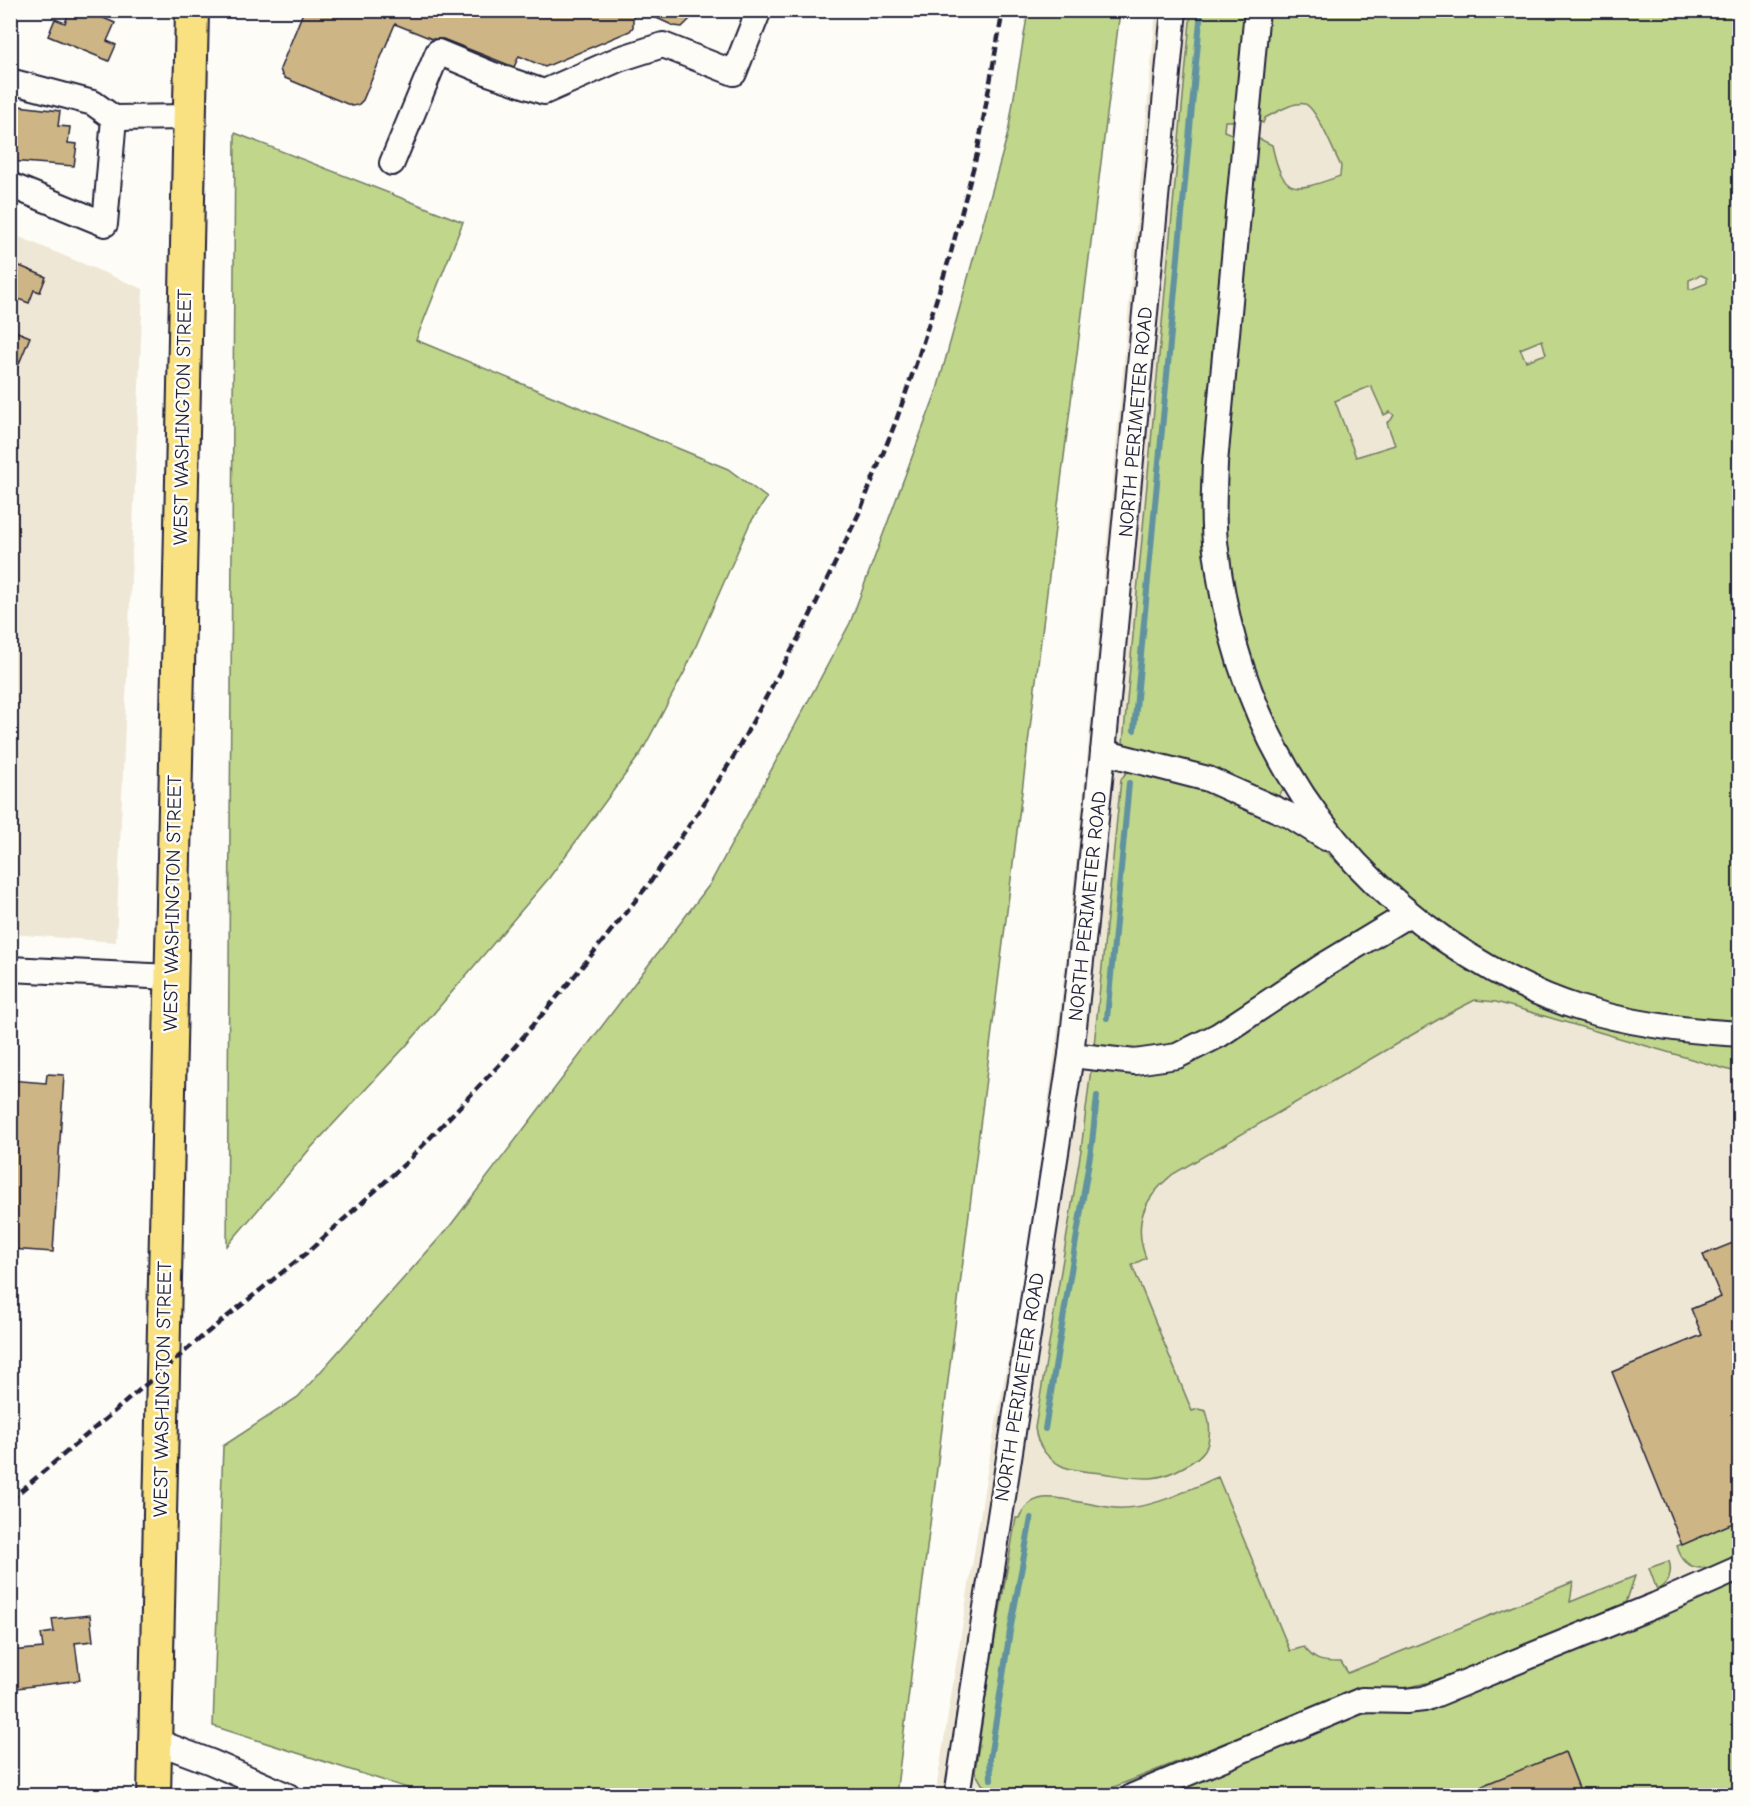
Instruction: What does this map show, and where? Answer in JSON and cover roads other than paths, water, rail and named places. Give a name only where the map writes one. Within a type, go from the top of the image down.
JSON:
[{"type":"main road","name":"WEST WASHINGTON STREET","points":[[154,1796],[192,10]]},
{"type":"street","points":[[392,163],[438,52],[491,74],[544,92],[619,59],[663,45],[734,73],[759,10]]},
{"type":"street","name":"NORTH PERIMETER ROAD","points":[[957,1796],[1071,1055],[1103,752],[1174,10]]},
{"type":"street","points":[[1257,10],[1215,463],[1214,512],[1215,549],[1234,646],[1259,718],[1289,775],[1338,845],[1384,893],[1408,914],[1472,958],[1527,987],[1578,1008],[1653,1026],[1708,1033],[1740,1034]]},
{"type":"street","points":[[10,81],[93,104],[114,118],[189,117]]},
{"type":"street","points":[[10,184],[105,224],[114,118]]},
{"type":"street","points":[[1103,752],[1208,779],[1291,816],[1338,845]]},
{"type":"street","points":[[1071,1055],[1135,1062],[1177,1056],[1219,1035],[1323,966],[1408,914]]},
{"type":"street","points":[[10,969],[170,977]]},
{"type":"street","points":[[1133,1796],[1362,1700],[1406,1701],[1439,1694],[1740,1568]]},
{"type":"street","points":[[155,1741],[211,1762],[288,1796]]},
{"type":"waterway","points":[[1134,730],[1201,10]]},
{"type":"waterway","points":[[1107,1018],[1129,783]]},
{"type":"waterway","points":[[1045,1429],[1092,1143],[1097,1096]]},
{"type":"waterway","points":[[991,1779],[990,1758],[1031,1518]]},
{"type":"railway","points":[[10,1500],[203,1336],[310,1250],[409,1160],[501,1063],[563,990],[649,884],[703,805],[734,756],[807,622],[860,511],[896,421],[950,256],[977,154],[1003,10]]}]
